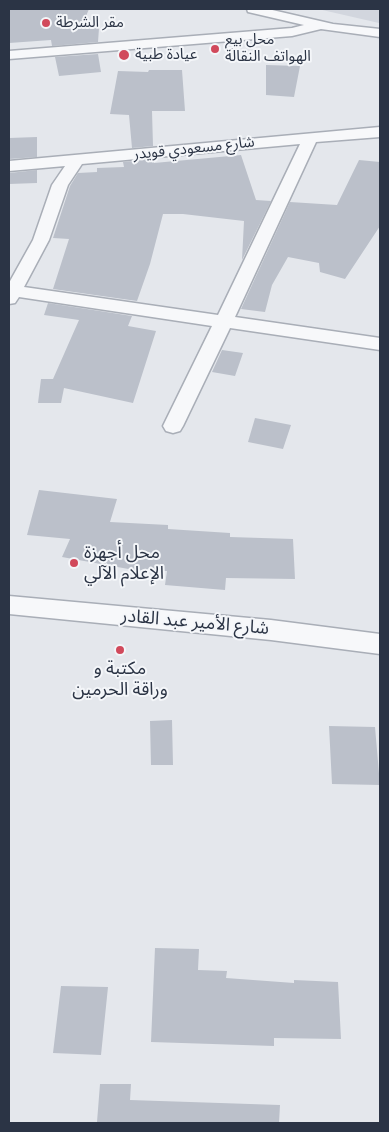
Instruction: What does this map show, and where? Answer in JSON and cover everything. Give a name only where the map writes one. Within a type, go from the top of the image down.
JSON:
[{"type":"street","points":[[252,9],[328,27],[359,29],[380,33]]},
{"type":"street","points":[[9,55],[292,32],[328,27],[350,37],[380,43]]},
{"type":"street","name":"شارع مسعودي قويدر","points":[[9,166],[380,132]]},
{"type":"street","points":[[173,426],[310,138]]},
{"type":"street","points":[[77,160],[60,185],[41,240],[11,295],[224,321],[380,344]]},
{"type":"street","name":"شارع الأمير عبد القادر","points":[[9,606],[271,630],[380,644]]},
{"type":"shaded area","points":[[318,9],[380,9],[380,22],[379,23]]},
{"type":"building","name":"مقر الشرطة","points":[[9,9],[89,9],[81,28],[99,28],[98,42],[52,46],[51,40],[9,43]]},
{"type":"building","points":[[98,54],[101,72],[59,76],[55,57]]},
{"type":"building","points":[[266,65],[300,66],[294,97],[266,95]]},
{"type":"building","points":[[149,70],[182,70],[185,111],[152,111],[153,146],[132,148],[129,115],[110,114],[118,71],[148,72]]},
{"type":"building","points":[[37,137],[37,157],[9,159],[9,138]]},
{"type":"building","points":[[241,155],[256,200],[271,201],[242,260],[244,221],[183,214],[163,214],[150,264],[137,301],[53,289],[69,239],[53,238],[70,186],[78,173],[97,172],[97,168],[124,167],[123,162],[154,159],[154,163]]},
{"type":"building","points":[[359,160],[380,162],[380,226],[345,279],[320,272],[319,263],[288,257],[272,285],[265,312],[241,309],[290,202],[337,205]]},
{"type":"building","points":[[37,170],[37,183],[9,184],[9,173]]},
{"type":"building","points":[[48,303],[132,316],[128,326],[156,331],[133,403],[64,388],[61,403],[38,403],[41,379],[53,379],[79,320],[44,315]]},
{"type":"building","points":[[222,350],[243,353],[235,376],[212,372]]},
{"type":"building","points":[[255,418],[291,425],[283,449],[248,442]]},
{"type":"building","points":[[39,490],[117,499],[110,522],[168,525],[168,529],[230,533],[230,537],[293,539],[295,579],[226,578],[225,590],[165,585],[167,571],[134,570],[62,557],[70,539],[27,535]]},
{"type":"building","points":[[172,720],[173,765],[151,765],[150,721]]},
{"type":"building","points":[[329,726],[375,727],[380,785],[332,784]]},
{"type":"building","points":[[155,948],[199,949],[198,970],[227,971],[226,978],[294,983],[294,980],[338,982],[341,1039],[274,1038],[274,1046],[151,1042]]},
{"type":"building","points":[[61,986],[108,987],[101,1055],[53,1053]]},
{"type":"building","points":[[100,1084],[131,1084],[130,1100],[280,1105],[279,1123],[97,1122]]},
{"type":"place","name":"مقر الشرطة","points":[[46,23]]},
{"type":"place","name":"محل بيع الهواتف النقالة","points":[[215,49]]},
{"type":"place","name":"عيادة طبية","points":[[124,55]]},
{"type":"place","name":"محل أجهزة الإعلام الآلي","points":[[74,563]]},
{"type":"place","name":"مكتبة و وراقة الحرمين","points":[[120,650]]}]
